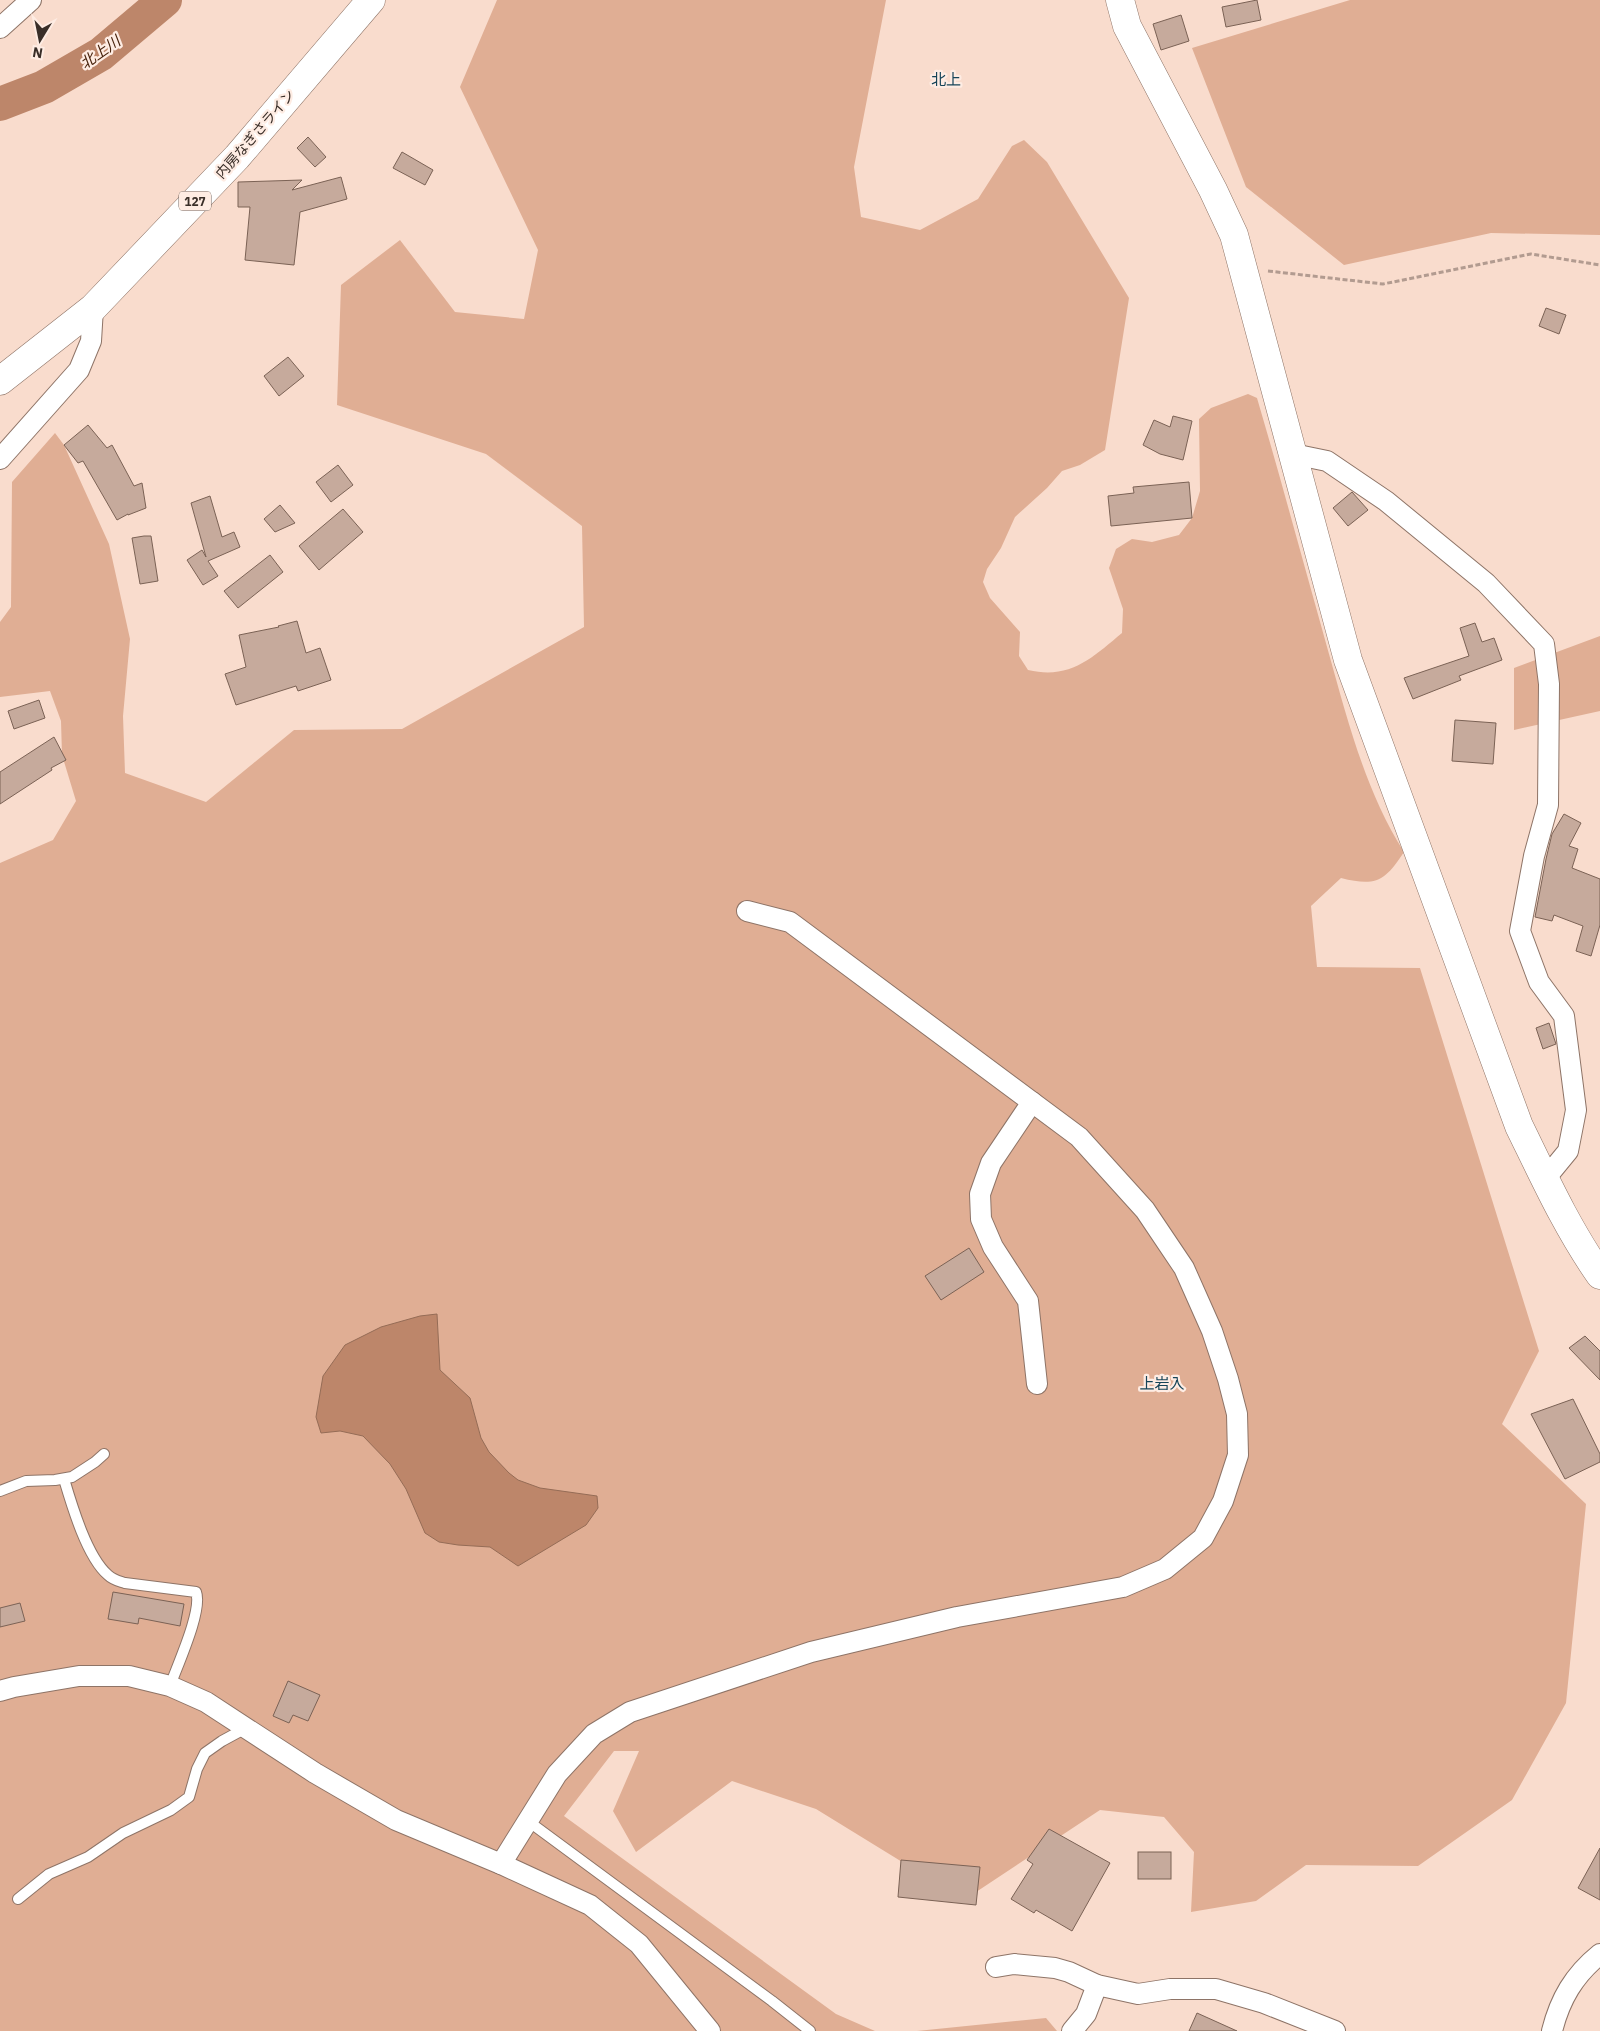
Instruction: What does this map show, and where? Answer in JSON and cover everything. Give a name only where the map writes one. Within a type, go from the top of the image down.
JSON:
[{"type":"main road","name":"内房なぎさライン","points":[[0,381],[92,308],[237,157],[371,0]]},
{"type":"main road","points":[[1120,0],[1127,26],[1226,216],[1243,268],[1348,660],[1519,1126],[1569,1226],[1600,1275]]},
{"type":"street","points":[[0,28],[31,0]]},
{"type":"street","points":[[0,459],[79,370],[92,341],[92,308]]},
{"type":"street","points":[[1293,454],[1327,461],[1386,500],[1486,583],[1544,644],[1549,684],[1548,805],[1534,856],[1520,931],[1539,982],[1564,1016],[1576,1110],[1568,1151],[1545,1179]]},
{"type":"street","points":[[501,1864],[557,1774],[594,1734],[630,1712],[811,1652],[957,1617],[1123,1587],[1165,1569],[1203,1538],[1223,1501],[1238,1455],[1237,1414],[1212,1331],[1184,1268],[1145,1210],[1079,1137],[790,922],[747,911]]},
{"type":"street","points":[[1032,1102],[991,1162],[980,1194],[981,1219],[993,1247],[1028,1301],[1037,1384]]},
{"type":"street","points":[[0,1691],[79,1676],[129,1676],[170,1686],[206,1702],[315,1772],[396,1820],[501,1864],[590,1905],[639,1944],[710,2031]]},
{"type":"street","points":[[1552,2031],[1557,2008],[1572,1983],[1591,1961],[1600,1954]]},
{"type":"street","points":[[996,1967],[1014,1964],[1055,1968],[1098,1985],[1138,1994],[1170,1990],[1216,1989],[1264,2003],[1335,2031]]},
{"type":"street","points":[[1072,2031],[1086,2014],[1098,1985]]},
{"type":"lane","points":[[0,1491],[26,1481],[64,1479],[78,1474],[104,1454]]},
{"type":"lane","points":[[64,1479],[80,1528],[101,1568],[109,1576],[125,1583],[196,1592],[199,1598],[197,1612],[170,1686]]},
{"type":"lane","points":[[18,1899],[49,1874],[88,1857],[123,1833],[171,1810],[189,1797],[197,1769],[205,1753],[222,1741],[247,1728]]},
{"type":"lane","points":[[528,1821],[810,2031]]},
{"type":"path","points":[[1243,268],[1383,284],[1531,254],[1600,265]]},
{"type":"shaded area","points":[[497,0],[886,0],[854,167],[861,217],[920,230],[978,199],[1012,146],[1024,140],[1047,162],[1129,298],[1105,450],[1080,465],[1062,471],[1047,488],[1015,517],[1001,548],[987,569],[983,582],[990,598],[1020,632],[1019,656],[1028,670],[1056,672],[1080,665],[1101,651],[1122,633],[1123,609],[1109,568],[1116,549],[1132,539],[1152,542],[1179,535],[1192,518],[1200,491],[1199,419],[1211,408],[1248,394],[1257,398],[1359,756],[1379,805],[1404,852],[1385,875],[1378,879],[1363,882],[1341,878],[1311,906],[1317,967],[1420,968],[1539,1351],[1502,1424],[1586,1504],[1566,1703],[1512,1800],[1418,1866],[1306,1865],[1256,1901],[1191,1912],[1194,1852],[1164,1817],[1100,1810],[964,1900],[816,1809],[732,1781],[636,1852],[613,1811],[639,1751],[614,1751],[564,1816],[836,2014],[875,2031],[0,2031],[0,863],[53,840],[76,801],[62,755],[61,721],[50,691],[0,697],[0,622],[11,607],[12,482],[55,433],[64,445],[109,544],[130,639],[123,716],[125,773],[206,802],[294,730],[402,729],[584,627],[582,526],[486,454],[337,405],[341,285],[400,240],[455,312],[524,319],[538,250],[460,87]]},
{"type":"shaded area","points":[[1350,0],[1600,0],[1600,235],[1491,233],[1344,265],[1246,187],[1192,48]]},
{"type":"shaded area","points":[[1600,636],[1600,711],[1514,730],[1514,668]]},
{"type":"shaded area","points":[[437,1314],[440,1370],[470,1398],[481,1438],[489,1452],[518,1480],[540,1488],[597,1496],[598,1508],[586,1525],[518,1566],[490,1547],[439,1542],[425,1533],[406,1489],[390,1464],[363,1436],[340,1431],[321,1433],[316,1417],[323,1376],[345,1345],[381,1327],[420,1316]]},
{"type":"shaded area","points":[[1046,2018],[1057,2031],[917,2031]]},
{"type":"building","points":[[1257,0],[1261,20],[1226,27],[1222,7]]},
{"type":"building","points":[[1181,15],[1189,41],[1161,50],[1153,24]]},
{"type":"building","points":[[308,137],[326,157],[315,167],[297,148]]},
{"type":"building","points":[[402,152],[433,170],[425,185],[393,168]]},
{"type":"building","points":[[341,177],[347,199],[300,212],[294,265],[245,260],[250,207],[238,207],[238,182],[302,180],[292,190]]},
{"type":"building","points":[[1546,308],[1566,315],[1559,334],[1539,326]]},
{"type":"building","points":[[288,357],[304,376],[279,396],[264,376]]},
{"type":"building","points":[[1173,416],[1192,421],[1183,460],[1160,454],[1143,445],[1154,420],[1170,427]]},
{"type":"building","points":[[88,425],[107,448],[112,445],[134,486],[142,483],[146,508],[117,520],[83,461],[78,463],[64,445]]},
{"type":"building","points":[[338,465],[353,485],[331,502],[316,482]]},
{"type":"building","points":[[1189,482],[1192,518],[1111,526],[1108,496],[1134,493],[1133,487]]},
{"type":"building","points":[[1352,492],[1368,510],[1348,526],[1333,508]]},
{"type":"building","points":[[210,496],[222,537],[234,532],[240,547],[208,561],[218,576],[203,585],[187,560],[202,550],[206,557],[191,503]]},
{"type":"building","points":[[280,505],[295,523],[275,532],[264,519]]},
{"type":"building","points":[[343,509],[363,532],[319,570],[299,546]]},
{"type":"building","points":[[151,536],[158,581],[140,584],[132,538]]},
{"type":"building","points":[[270,555],[283,572],[238,608],[224,591]]},
{"type":"building","points":[[297,621],[306,653],[320,648],[331,680],[298,691],[296,686],[236,705],[225,674],[246,667],[239,635],[279,627]]},
{"type":"building","points":[[1475,623],[1482,642],[1494,638],[1502,660],[1459,676],[1461,680],[1413,699],[1404,678],[1469,656],[1460,628]]},
{"type":"building","points":[[39,700],[45,718],[14,729],[8,711]]},
{"type":"building","points":[[1455,720],[1496,723],[1493,764],[1452,761]]},
{"type":"building","points":[[54,737],[66,760],[51,768],[52,770],[0,804],[0,772]]},
{"type":"building","points":[[1564,814],[1581,823],[1569,846],[1578,849],[1572,868],[1600,879],[1600,925],[1591,956],[1576,951],[1583,926],[1554,915],[1552,921],[1535,917],[1552,834]]},
{"type":"building","points":[[1549,1023],[1556,1044],[1543,1049],[1536,1028]]},
{"type":"building","points":[[969,1248],[984,1272],[941,1300],[925,1276]]},
{"type":"building","points":[[1585,1336],[1600,1351],[1600,1380],[1569,1348]]},
{"type":"building","points":[[1573,1399],[1600,1454],[1600,1462],[1565,1479],[1531,1414]]},
{"type":"building","points":[[113,1592],[184,1604],[180,1626],[139,1618],[138,1624],[108,1619]]},
{"type":"building","points":[[20,1603],[25,1621],[0,1627],[0,1608]]},
{"type":"building","points":[[288,1681],[320,1695],[308,1721],[293,1715],[289,1723],[273,1716]]},
{"type":"building","points":[[1049,1829],[1110,1863],[1072,1931],[1036,1910],[1034,1913],[1011,1899],[1033,1864],[1027,1860]]},
{"type":"building","points":[[1600,1848],[1600,1900],[1578,1888]]},
{"type":"building","points":[[1138,1852],[1171,1852],[1171,1879],[1138,1879]]},
{"type":"building","points":[[901,1860],[980,1867],[976,1905],[898,1897]]},
{"type":"building","points":[[1197,2013],[1237,2031],[1189,2031]]},
{"type":"waterway","name":"北上川","points":[[0,104],[44,87],[101,54],[165,0]]},
{"type":"district","name":"北上","points":[[946,79]]},
{"type":"district","name":"上岩入","points":[[1162,1383]]}]
